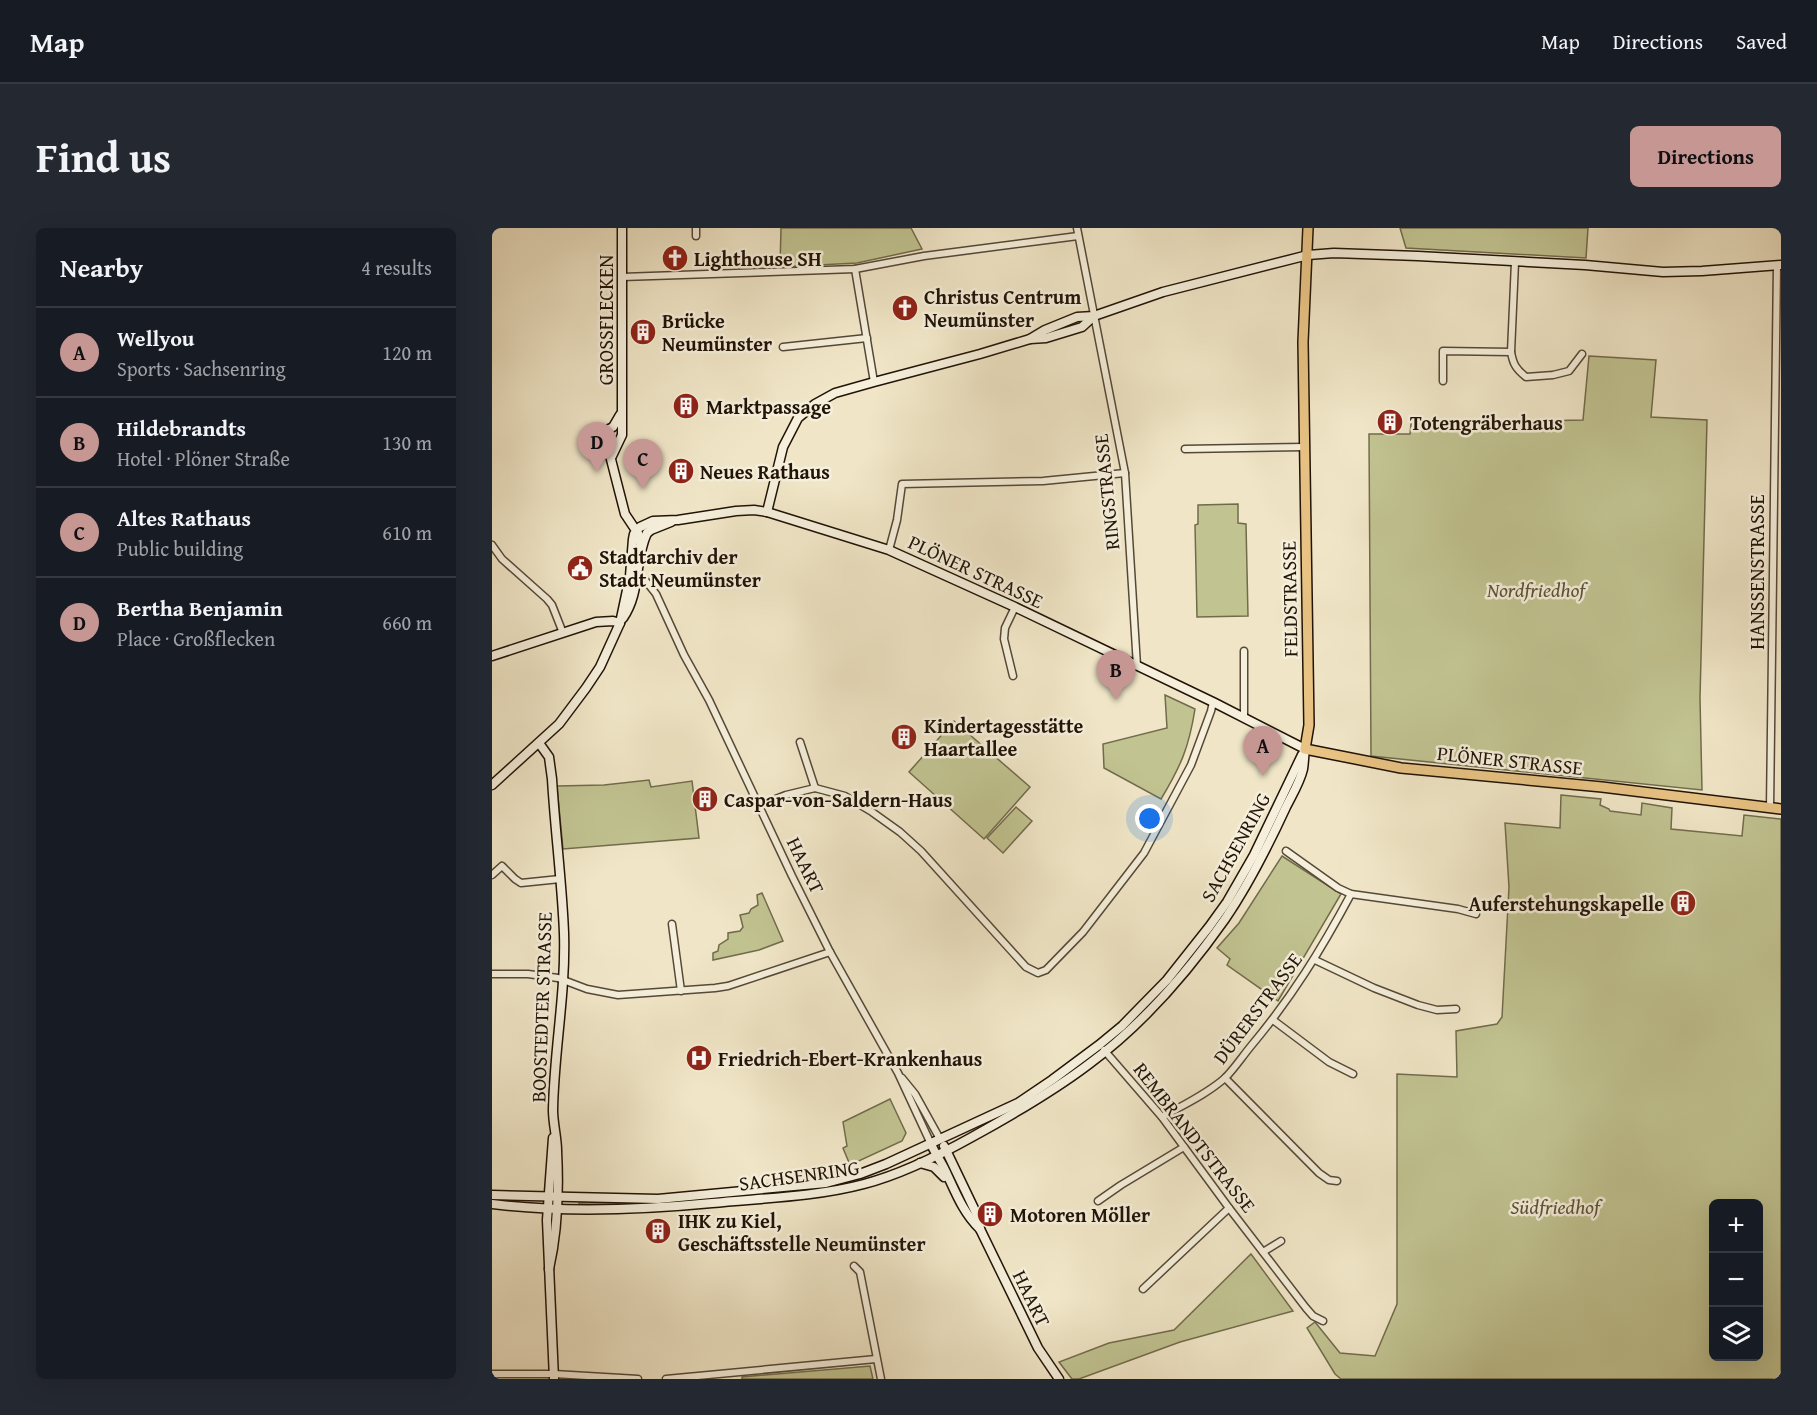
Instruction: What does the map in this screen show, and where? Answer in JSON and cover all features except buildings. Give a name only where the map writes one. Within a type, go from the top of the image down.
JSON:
[{"type":"main road","name":"GROSSFLECKEN","points":[[612,456],[622,439],[617,430],[622,412],[622,228]]},
{"type":"main road","name":"FELDSTRASSE","points":[[1305,749],[1309,725],[1303,342],[1308,228]]},
{"type":"main road","points":[[767,512],[783,447],[798,418],[805,410],[825,398],[874,382],[1082,327],[1094,316],[1157,294],[1308,255],[1373,254],[1585,265],[1663,272],[1779,265]]},
{"type":"main road","name":"GROSSFLECKEN","points":[[608,442],[605,436],[607,430],[617,430]]},
{"type":"main road","points":[[617,444],[608,442],[625,514],[639,535],[641,549]]},
{"type":"main road","name":"PLÖNER STRASSE","points":[[648,522],[754,510],[767,512],[888,550],[1015,607],[1305,749],[1401,768],[1606,788],[1781,809]]},
{"type":"main road","points":[[625,514],[633,520],[648,522]]},
{"type":"main road","name":"PLÖNER STRASSE","points":[[647,533],[678,520]]},
{"type":"main road","points":[[492,785],[559,724],[592,679],[608,652],[620,623],[636,531],[648,522]]},
{"type":"main road","points":[[620,623],[630,609],[638,576],[641,549],[647,533],[636,531]]},
{"type":"main road","points":[[631,564],[638,576]]},
{"type":"main road","points":[[492,656],[596,622],[620,623]]},
{"type":"main road","name":"BOOSTEDTER STRASSE","points":[[539,743],[549,757],[552,779],[564,933],[563,980],[554,1072],[554,1132],[551,1148],[553,1197],[557,1209],[549,1269]]},
{"type":"main road","name":"SACHSENRING","points":[[492,1204],[547,1209],[652,1208],[826,1192],[884,1178],[993,1126],[1039,1099],[1089,1064],[1153,996],[1215,919],[1254,855],[1305,749]]},
{"type":"main road","name":"SACHSENRING","points":[[492,1196],[658,1199],[816,1185],[860,1174],[931,1144],[1018,1102],[1102,1048]]},
{"type":"main road","name":"HAART","points":[[940,1139],[978,1217],[980,1229],[1038,1348],[1059,1379]]},
{"type":"main road","name":"HAART","points":[[931,1144],[951,1185],[972,1221],[980,1229]]},
{"type":"main road","points":[[919,1163],[934,1167],[951,1185]]},
{"type":"main road","name":"BOOSTEDTER STRASSE","points":[[553,1197],[547,1209],[547,1253],[554,1376]]},
{"type":"street","points":[[696,228],[696,236]]},
{"type":"street","name":"RINGSTRASSE","points":[[1077,228],[1125,473],[1137,667]]},
{"type":"street","points":[[622,277],[855,269],[924,256],[1078,236]]},
{"type":"street","points":[[1515,262],[1511,352],[1512,362],[1517,370],[1526,377],[1569,371],[1582,354]]},
{"type":"street","name":"HANSSENSTRASSE","points":[[1770,808],[1779,265]]},
{"type":"street","points":[[855,269],[874,382]]},
{"type":"street","points":[[783,347],[867,338]]},
{"type":"street","points":[[1443,381],[1443,351],[1511,352]]},
{"type":"street","points":[[1185,449],[1305,447]]},
{"type":"street","points":[[888,550],[897,520],[902,484],[1042,481],[1125,473]]},
{"type":"street","points":[[492,545],[502,559],[552,605],[563,633]]},
{"type":"street","name":"HAART","points":[[638,576],[645,580],[656,594],[830,952],[898,1073],[931,1144]]},
{"type":"street","points":[[1014,676],[1004,639],[1005,628],[1015,607]]},
{"type":"street","points":[[1244,651],[1244,718]]},
{"type":"street","points":[[758,806],[786,795],[815,788],[844,796],[872,812],[900,832],[934,865],[1026,966],[1038,973],[1046,970],[1083,932],[1144,853],[1191,765],[1213,702]]},
{"type":"street","points":[[800,742],[815,788]]},
{"type":"street","points":[[1286,851],[1338,888],[1351,894],[1458,909],[1476,914]]},
{"type":"street","points":[[492,875],[502,866],[521,883],[560,879]]},
{"type":"street","name":"DÜRERSTRASSE","points":[[1162,1117],[1225,1078],[1273,1020],[1315,960],[1351,894]]},
{"type":"street","points":[[672,924],[681,991]]},
{"type":"street","points":[[492,974],[528,974],[563,980],[586,989],[618,995],[681,991],[728,986],[830,952]]},
{"type":"street","points":[[1315,960],[1374,988],[1418,1005],[1437,1010],[1456,1009]]},
{"type":"street","points":[[1273,1020],[1329,1062],[1353,1074]]},
{"type":"street","name":"REMBRANDTSTRASSE","points":[[1102,1048],[1162,1117],[1306,1308],[1313,1316],[1323,1321]]},
{"type":"street","name":"HAART","points":[[898,1073],[915,1094],[940,1139]]},
{"type":"street","points":[[1225,1078],[1319,1173],[1329,1180],[1336,1181]]},
{"type":"street","points":[[1098,1201],[1184,1147]]},
{"type":"street","points":[[1143,1289],[1229,1208]]},
{"type":"street","points":[[1263,1252],[1281,1241]]},
{"type":"street","points":[[854,1266],[860,1272],[881,1379]]},
{"type":"street","points":[[666,1379],[876,1359]]},
{"type":"street","points":[[492,1374],[638,1379]]},
{"type":"green space","points":[[781,228],[911,228],[922,249],[857,263],[780,267]]},
{"type":"green space","points":[[1400,228],[1588,228],[1586,258],[1406,248]]},
{"type":"green space","name":"Nordfriedhof","points":[[1589,356],[1656,360],[1651,417],[1707,420],[1700,698],[1702,790],[1371,756],[1369,434],[1410,434],[1411,424],[1583,420]]},
{"type":"green space","points":[[1238,504],[1238,523],[1246,524],[1248,616],[1197,617],[1195,525],[1198,524],[1198,505]]},
{"type":"green space","points":[[1165,695],[1195,709],[1183,756],[1161,799],[1104,768],[1103,744],[1167,728]]},
{"type":"green space","points":[[954,721],[1030,787],[984,839],[909,772]]},
{"type":"green space","points":[[649,780],[651,787],[692,781],[699,838],[563,849],[557,786],[604,785]]},
{"type":"green space","name":"Südfriedhof","points":[[1561,795],[1601,799],[1600,805],[1610,811],[1641,815],[1642,803],[1672,808],[1671,829],[1742,836],[1744,815],[1781,819],[1781,1379],[1341,1379],[1335,1374],[1307,1328],[1315,1322],[1340,1353],[1375,1356],[1397,1304],[1397,1074],[1457,1077],[1456,1031],[1497,1024],[1502,1017],[1509,887],[1505,823],[1560,828]]},
{"type":"green space","points":[[1016,807],[1032,821],[1003,853],[987,838]]},
{"type":"green space","points":[[1282,856],[1341,894],[1278,1001],[1227,965],[1230,959],[1217,948],[1239,923]]},
{"type":"green space","points":[[762,893],[783,941],[759,950],[713,960],[713,953],[718,951],[719,945],[728,939],[728,933],[740,931],[743,927],[740,915],[749,913],[758,905],[757,895]]},
{"type":"green space","points":[[890,1099],[906,1133],[902,1141],[850,1165],[843,1148],[847,1146],[843,1122]]},
{"type":"green space","points":[[814,1188],[795,1192],[688,1202],[579,1206],[579,1203],[654,1202]]},
{"type":"green space","points":[[1251,1254],[1293,1311],[1180,1342],[1079,1379],[1072,1379],[1059,1362],[1109,1343],[1174,1330]]},
{"type":"green space","points":[[870,1366],[873,1379],[742,1379],[742,1377]]},
{"type":"place","name":"Lighthouse SH","points":[[675,258]]},
{"type":"place","name":"Christus Centrum Neumünster","points":[[905,308]]},
{"type":"place","name":"Brücke Neumünster","points":[[643,332]]},
{"type":"place","name":"Marktpassage","points":[[686,406]]},
{"type":"place","name":"Totengräberhaus","points":[[1390,422]]},
{"type":"place","name":"Neues Rathaus","points":[[681,471]]},
{"type":"place","name":"Bertha Benjamin","points":[[597,472]]},
{"type":"place","name":"Altes Rathaus","points":[[643,489]]},
{"type":"place","name":"Stadtarchiv der Stadt Neumünster","points":[[580,568]]},
{"type":"place","name":"Hildebrandts","points":[[1116,700]]},
{"type":"place","name":"Kindertagesstätte Haartallee","points":[[904,737]]},
{"type":"place","name":"Wellyou","points":[[1263,776]]},
{"type":"place","name":"Caspar-von-Saldern-Haus","points":[[705,799]]},
{"type":"place","name":"Auferstehungskapelle","points":[[1683,903]]},
{"type":"place","name":"Friedrich-Ebert-Krankenhaus","points":[[699,1058]]},
{"type":"place","name":"Motoren Möller","points":[[990,1214]]},
{"type":"place","name":"IHK zu Kiel, Geschäftsstelle Neumünster","points":[[658,1231]]}]
